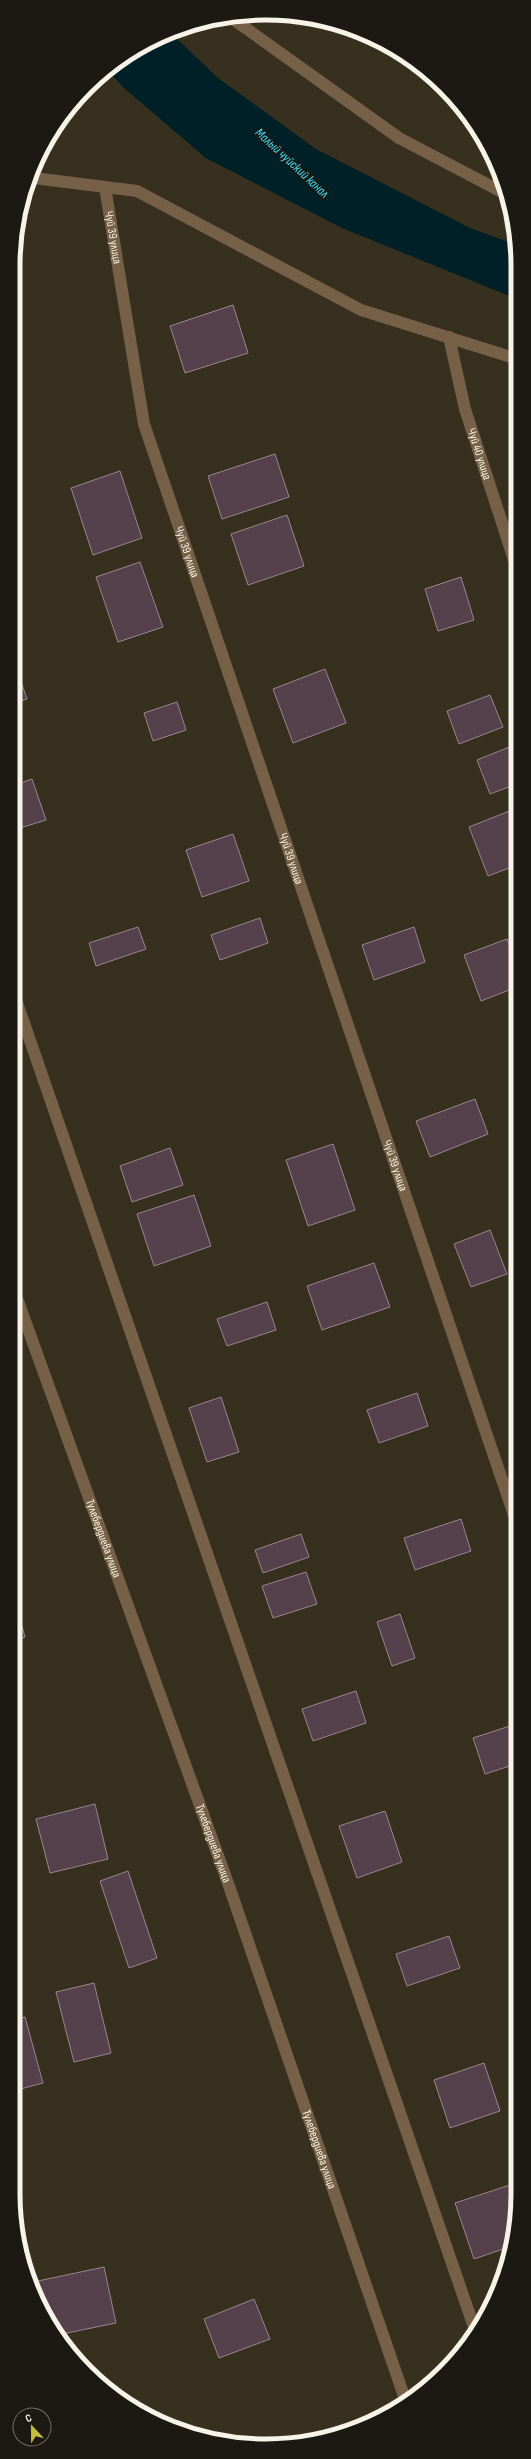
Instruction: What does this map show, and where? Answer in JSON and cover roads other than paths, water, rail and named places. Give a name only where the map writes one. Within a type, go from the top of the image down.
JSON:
[{"type":"street","points":[[238,22],[399,138],[499,191]]},
{"type":"street","points":[[36,178],[137,191],[362,310],[511,356]]},
{"type":"street","name":"Чуй 39 улица","points":[[105,187],[144,424],[511,1506]]},
{"type":"street","name":"Чуй 40 улица","points":[[449,337],[465,409],[511,551]]},
{"type":"street","points":[[20,1011],[473,2325]]},
{"type":"street","name":"Тулебердиева улица","points":[[20,1307],[229,1886],[404,2396]]},
{"type":"water","name":"Малый чуйский канал","points":[[176,38],[218,78],[316,149],[470,228],[510,242],[511,297],[342,228],[206,158],[124,88],[111,75],[129,61],[157,45]]}]
